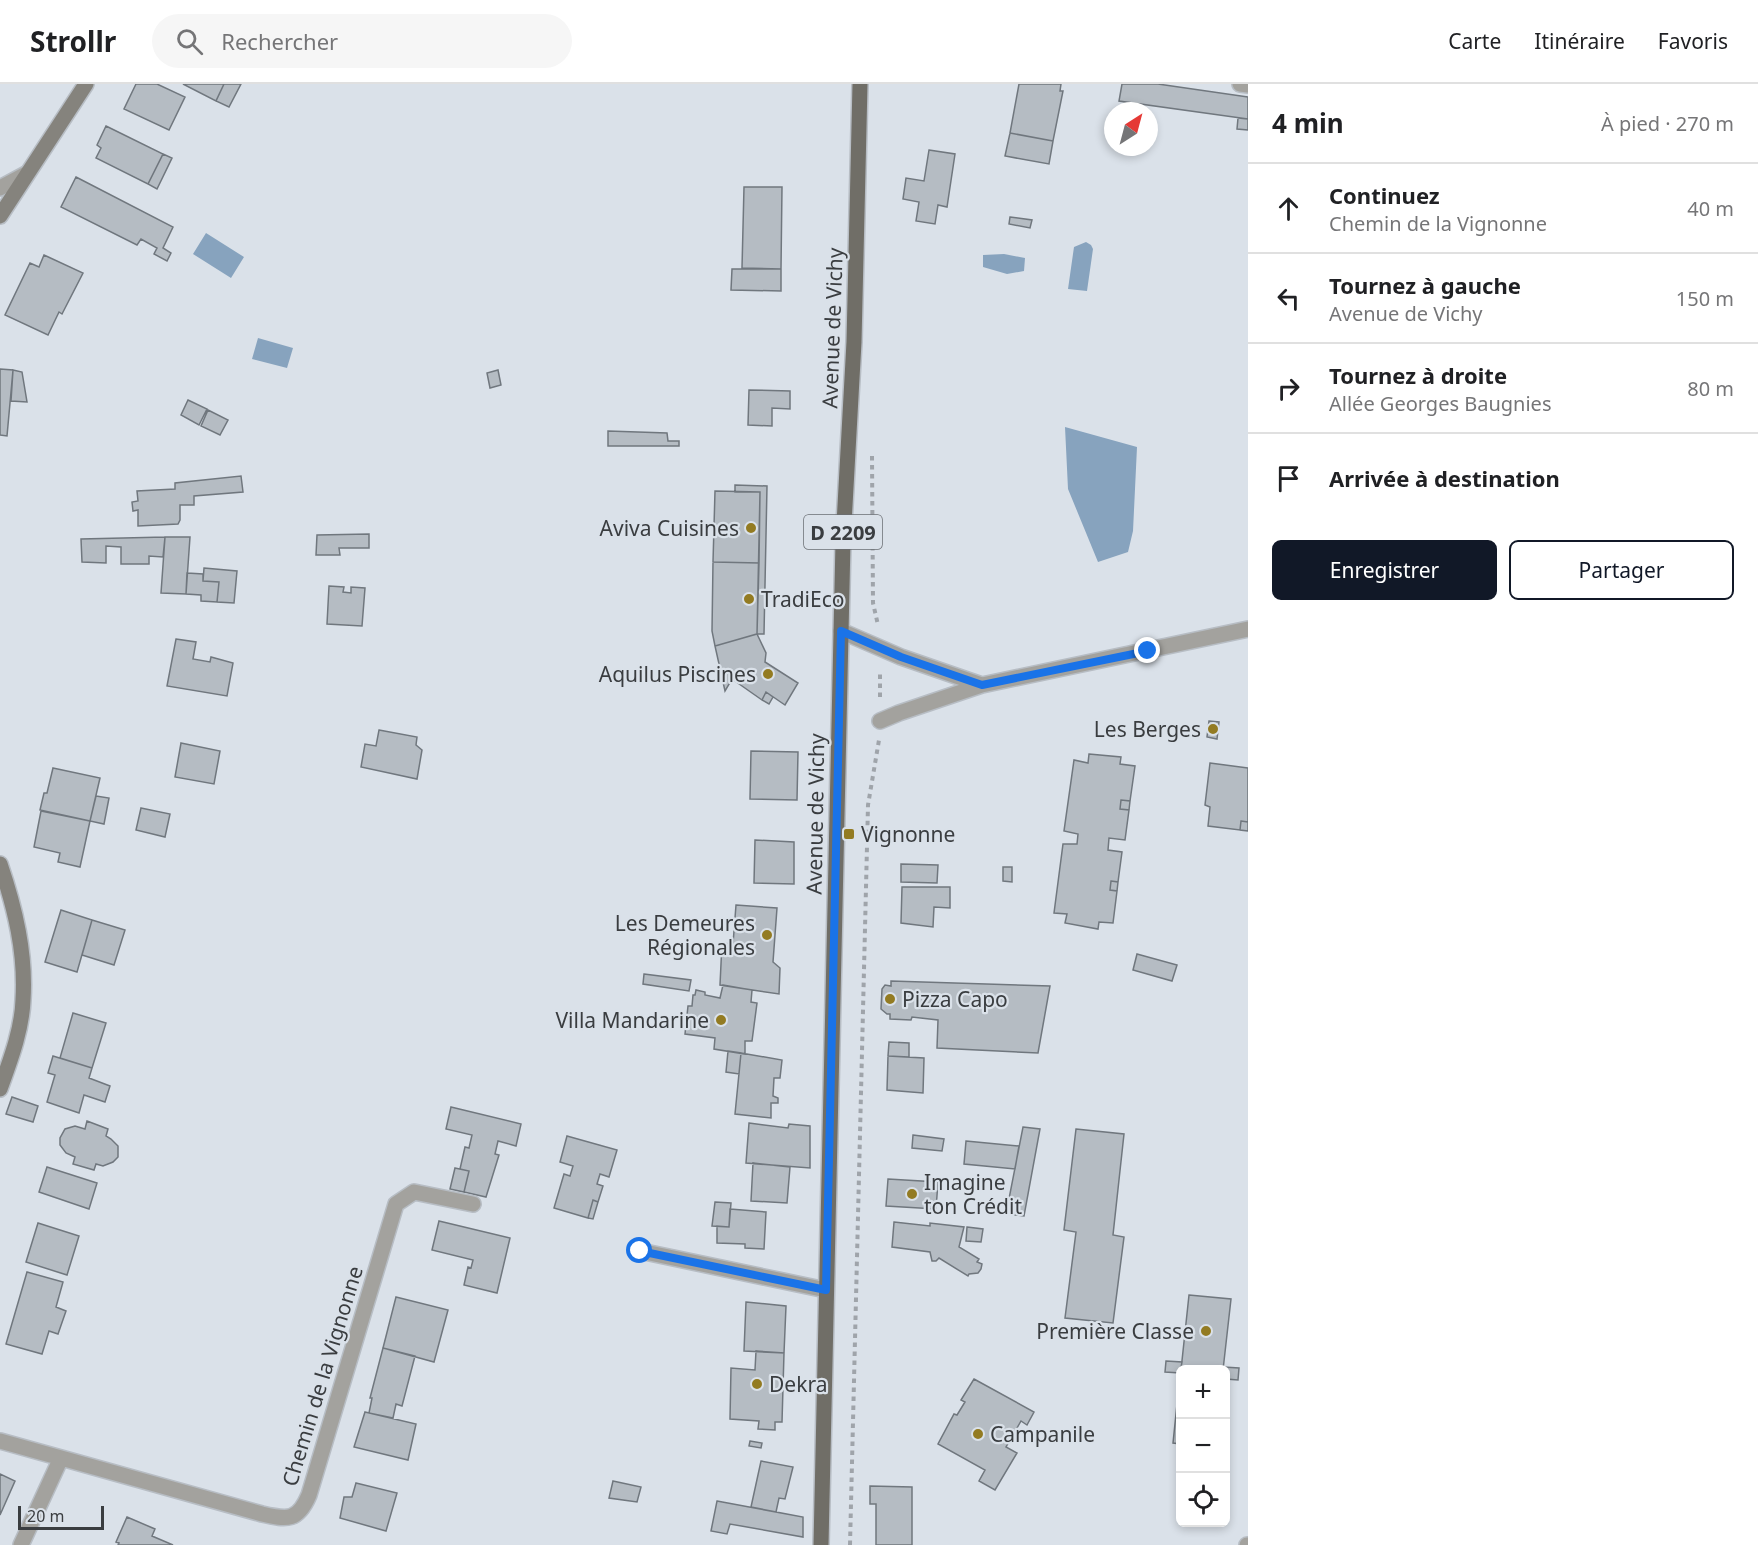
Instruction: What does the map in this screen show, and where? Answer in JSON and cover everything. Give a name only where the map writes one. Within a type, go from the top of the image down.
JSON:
[{"type":"main road","name":"Avenue de Vichy","points":[[821,1545],[843,542],[854,342],[860,84]]},
{"type":"street","points":[[0,216],[86,84]]},
{"type":"street","points":[[1240,84],[1248,85]]},
{"type":"street","points":[[0,188],[26,174]]},
{"type":"street","points":[[880,721],[899,712],[982,685],[1248,629]]},
{"type":"street","points":[[841,631],[880,649],[982,685]]},
{"type":"street","points":[[0,864],[12,899],[22,951],[24,1001],[12,1056],[0,1089]]},
{"type":"street","name":"Chemin de la Vignonne","points":[[0,1441],[262,1514],[279,1518],[297,1515],[304,1508],[309,1495],[396,1204],[414,1192],[473,1204]]},
{"type":"street","points":[[640,1251],[826,1290]]},
{"type":"street","points":[[21,1545],[60,1458]]},
{"type":"path","points":[[850,1545],[868,805],[880,735],[880,649],[873,603],[872,454]]},
{"type":"water","points":[[206,233],[244,257],[231,278],[193,254]]},
{"type":"water","points":[[1086,242],[1093,249],[1087,291],[1068,289],[1074,247]]},
{"type":"water","points":[[1004,254],[1025,258],[1024,271],[1007,274],[983,267],[983,255]]},
{"type":"water","points":[[258,338],[293,348],[287,368],[252,359]]},
{"type":"water","points":[[1065,427],[1137,447],[1133,531],[1128,552],[1098,562],[1068,489]]},
{"type":"building","points":[[136,84],[157,84],[185,97],[169,130],[124,109]]},
{"type":"building","points":[[183,84],[224,84],[216,101]]},
{"type":"building","points":[[224,84],[241,84],[229,107],[216,101]]},
{"type":"building","points":[[1019,84],[1061,84],[1060,91],[1063,91],[1053,141],[1010,133]]},
{"type":"building","points":[[1122,84],[1158,84],[1248,97],[1248,119],[1158,106],[1158,102],[1119,101]]},
{"type":"building","points":[[1238,118],[1248,119],[1248,130],[1237,129]]},
{"type":"building","points":[[106,126],[163,154],[148,184],[96,158],[101,148],[97,145]]},
{"type":"building","points":[[1010,133],[1053,141],[1049,164],[1005,156]]},
{"type":"building","points":[[929,150],[955,154],[947,207],[938,205],[935,224],[916,221],[919,202],[903,199],[906,178],[924,181]]},
{"type":"building","points":[[163,154],[172,158],[157,189],[148,184]]},
{"type":"building","points":[[76,177],[173,227],[163,248],[171,253],[167,261],[154,254],[157,248],[141,239],[137,245],[61,207]]},
{"type":"building","points":[[744,187],[782,187],[781,269],[742,268]]},
{"type":"building","points":[[1010,217],[1032,220],[1030,228],[1009,224]]},
{"type":"building","points":[[44,255],[83,273],[62,314],[59,312],[48,335],[5,315],[30,263],[39,267]]},
{"type":"building","points":[[732,269],[781,269],[781,291],[731,290]]},
{"type":"building","points":[[0,369],[13,370],[7,436],[0,435]]},
{"type":"building","points":[[13,370],[22,372],[27,402],[11,401]]},
{"type":"building","points":[[498,370],[501,385],[490,388],[487,373]]},
{"type":"building","points":[[749,390],[790,391],[790,409],[772,408],[772,426],[748,425]]},
{"type":"building","points":[[188,400],[207,409],[199,425],[181,415]]},
{"type":"building","points":[[208,410],[228,420],[220,435],[201,426]]},
{"type":"building","points":[[608,431],[667,433],[668,441],[679,441],[679,446],[608,446]]},
{"type":"building","points":[[241,476],[243,492],[194,496],[194,505],[180,505],[178,524],[138,526],[138,510],[133,511],[132,502],[138,501],[137,491],[175,489],[175,483]]},
{"type":"building","points":[[735,485],[767,486],[764,634],[757,634],[760,492],[735,492]]},
{"type":"building","points":[[715,491],[760,492],[759,563],[713,562]]},
{"type":"building","points":[[369,534],[369,548],[339,548],[340,555],[316,555],[317,535]]},
{"type":"building","points":[[165,537],[163,557],[149,556],[149,564],[121,564],[121,547],[106,546],[106,563],[82,562],[81,539]]},
{"type":"building","points":[[165,537],[190,537],[186,594],[161,593]]},
{"type":"building","points":[[713,562],[759,563],[757,634],[715,646],[712,631]]},
{"type":"building","points":[[204,568],[237,571],[234,603],[217,602],[219,582],[203,581]]},
{"type":"building","points":[[187,573],[203,574],[203,581],[219,582],[217,602],[201,601],[201,595],[186,594]]},
{"type":"building","points":[[329,586],[344,587],[343,592],[351,593],[351,587],[365,588],[362,626],[327,624]]},
{"type":"building","points":[[757,634],[766,653],[765,662],[798,683],[785,705],[766,692],[762,700],[732,679],[725,691],[715,646]]},
{"type":"building","points":[[176,639],[196,642],[193,659],[210,662],[211,657],[233,663],[227,696],[167,686]]},
{"type":"building","points":[[766,692],[773,697],[769,704],[762,700]]},
{"type":"building","name":"Les Berges","points":[[1209,721],[1219,722],[1217,739],[1207,737]]},
{"type":"building","points":[[379,730],[417,737],[416,745],[422,750],[417,779],[361,767],[365,744],[376,746]]},
{"type":"building","points":[[181,743],[220,751],[214,784],[175,777]]},
{"type":"building","points":[[751,751],[798,752],[797,800],[750,799]]},
{"type":"building","points":[[1089,754],[1121,757],[1120,764],[1135,766],[1130,801],[1121,800],[1120,809],[1129,810],[1125,840],[1109,838],[1108,850],[1122,852],[1118,882],[1111,881],[1110,890],[1117,891],[1113,923],[1099,922],[1098,929],[1065,923],[1067,914],[1054,913],[1063,844],[1077,844],[1078,834],[1064,831],[1074,760],[1088,763]]},
{"type":"building","points":[[1210,763],[1248,768],[1248,822],[1241,821],[1240,830],[1208,826],[1210,807],[1205,805]]},
{"type":"building","points":[[53,768],[100,778],[90,821],[40,810]]},
{"type":"building","points":[[96,796],[109,798],[104,824],[90,821]]},
{"type":"building","points":[[1121,800],[1130,801],[1129,810],[1120,809]]},
{"type":"building","points":[[141,808],[170,814],[165,837],[136,830]]},
{"type":"building","points":[[41,811],[90,821],[80,867],[58,862],[60,853],[34,847]]},
{"type":"building","points":[[1241,821],[1248,822],[1248,831],[1240,830]]},
{"type":"building","points":[[755,840],[794,842],[794,884],[754,883]]},
{"type":"building","points":[[901,864],[938,865],[937,883],[901,882]]},
{"type":"building","points":[[1003,867],[1012,867],[1012,882],[1003,881]]},
{"type":"building","points":[[1111,881],[1118,882],[1117,891],[1110,890]]},
{"type":"building","points":[[902,887],[950,887],[950,908],[934,907],[933,927],[901,923]]},
{"type":"building","points":[[736,905],[777,908],[773,962],[780,968],[779,994],[720,985],[722,943],[733,944]]},
{"type":"building","points":[[61,910],[92,920],[77,972],[45,962]]},
{"type":"building","points":[[92,920],[125,930],[114,965],[82,955]]},
{"type":"building","points":[[1137,954],[1177,965],[1172,981],[1133,970]]},
{"type":"building","points":[[644,974],[691,980],[689,991],[643,984]]},
{"type":"building","points":[[891,981],[1050,986],[1038,1053],[937,1048],[938,1020],[912,1017],[911,1020],[890,1019],[890,1014],[881,1009],[882,989],[885,985],[891,986]]},
{"type":"building","name":"Villa Mandarine","points":[[723,985],[752,990],[751,1002],[757,1003],[752,1041],[745,1041],[745,1054],[714,1049],[715,1038],[685,1034],[688,1006],[692,1006],[696,990],[705,992],[705,995],[720,998]]},
{"type":"building","points":[[73,1013],[106,1023],[92,1068],[60,1058]]},
{"type":"building","points":[[889,1042],[909,1043],[909,1057],[888,1056]]},
{"type":"building","points":[[728,1051],[741,1053],[739,1074],[726,1072]]},
{"type":"building","points":[[741,1053],[782,1060],[780,1078],[774,1078],[773,1096],[778,1098],[778,1103],[771,1103],[771,1118],[735,1114]]},
{"type":"building","points":[[53,1056],[92,1068],[89,1078],[110,1086],[105,1102],[84,1095],[79,1113],[47,1102],[55,1075],[48,1073]]},
{"type":"building","points":[[888,1056],[924,1058],[923,1093],[887,1090]]},
{"type":"building","points":[[12,1097],[38,1106],[33,1122],[6,1114]]},
{"type":"building","points":[[451,1107],[521,1124],[516,1146],[498,1141],[495,1154],[499,1155],[486,1197],[464,1192],[469,1171],[460,1169],[465,1147],[469,1148],[472,1135],[446,1129]]},
{"type":"building","points":[[87,1121],[108,1129],[106,1136],[118,1146],[118,1157],[113,1162],[103,1166],[96,1164],[94,1170],[73,1164],[75,1157],[66,1153],[60,1145],[60,1138],[65,1129],[75,1126],[85,1129]]},
{"type":"building","points":[[749,1123],[788,1128],[789,1124],[810,1126],[810,1168],[746,1163]]},
{"type":"building","points":[[1023,1127],[1040,1129],[1024,1216],[1006,1214]]},
{"type":"building","points":[[1076,1129],[1124,1134],[1113,1235],[1124,1237],[1113,1323],[1065,1318],[1076,1232],[1064,1230]]},
{"type":"building","points":[[913,1135],[944,1139],[942,1151],[912,1148]]},
{"type":"building","points":[[567,1136],[617,1150],[609,1177],[600,1174],[597,1184],[603,1186],[598,1202],[593,1200],[588,1218],[554,1208],[564,1174],[570,1176],[573,1166],[560,1162]]},
{"type":"building","points":[[966,1141],[1019,1146],[1015,1169],[964,1164]]},
{"type":"building","points":[[753,1163],[790,1167],[787,1203],[751,1201]]},
{"type":"building","points":[[47,1167],[97,1183],[89,1209],[39,1192]]},
{"type":"building","points":[[455,1168],[469,1171],[464,1192],[450,1189]]},
{"type":"building","name":"Imagine ton Crédit","points":[[888,1179],[938,1182],[936,1209],[886,1206]]},
{"type":"building","points":[[593,1200],[598,1202],[593,1219],[588,1218]]},
{"type":"building","points":[[715,1202],[731,1203],[729,1227],[712,1226]]},
{"type":"building","points":[[730,1209],[766,1212],[764,1249],[745,1248],[745,1244],[717,1243],[717,1226],[729,1227]]},
{"type":"building","points":[[439,1221],[510,1238],[497,1293],[464,1285],[468,1267],[471,1268],[473,1260],[432,1250]]},
{"type":"building","points":[[894,1222],[964,1227],[959,1247],[979,1259],[977,1262],[982,1264],[981,1269],[978,1273],[968,1276],[939,1258],[932,1261],[930,1252],[892,1247]]},
{"type":"building","points":[[38,1223],[79,1236],[67,1275],[26,1262]]},
{"type":"building","points":[[967,1227],[983,1229],[981,1242],[966,1241]]},
{"type":"building","points":[[27,1272],[63,1282],[56,1307],[66,1311],[58,1334],[49,1331],[42,1354],[6,1344]]},
{"type":"building","name":"Première Classe","points":[[1189,1295],[1231,1299],[1224,1365],[1182,1365]]},
{"type":"building","points":[[396,1297],[448,1310],[434,1362],[383,1348]]},
{"type":"building","points":[[746,1302],[786,1306],[784,1353],[744,1351]]},
{"type":"building","points":[[383,1348],[415,1356],[402,1406],[396,1404],[393,1418],[369,1413],[372,1398],[370,1398]]},
{"type":"building","name":"Dekra","points":[[756,1351],[784,1353],[782,1422],[775,1422],[775,1430],[758,1429],[759,1421],[730,1419],[731,1368],[755,1370]]},
{"type":"building","points":[[1166,1361],[1182,1362],[1181,1365],[1176,1365],[1176,1373],[1165,1372]]},
{"type":"building","points":[[1230,1367],[1239,1368],[1238,1380],[1230,1379]]},
{"type":"building","name":"Campanile","points":[[974,1379],[1034,1412],[1027,1425],[1021,1421],[1006,1447],[1017,1453],[995,1490],[979,1481],[985,1470],[938,1444],[954,1414],[957,1415],[965,1402],[961,1400]]},
{"type":"building","points":[[365,1412],[416,1424],[408,1460],[354,1447]]},
{"type":"building","points":[[1176,1414],[1176,1443],[1173,1443]]},
{"type":"building","points":[[750,1441],[762,1443],[761,1448],[749,1446]]},
{"type":"building","points":[[761,1461],[793,1467],[785,1499],[779,1498],[776,1512],[751,1507]]},
{"type":"building","points":[[0,1474],[15,1481],[0,1515]]},
{"type":"building","points":[[613,1481],[641,1487],[637,1502],[609,1498]]},
{"type":"building","points":[[356,1483],[397,1493],[386,1531],[340,1518],[344,1497],[352,1497]]},
{"type":"building","points":[[870,1486],[912,1487],[912,1545],[876,1545],[876,1504],[870,1504]]},
{"type":"building","points":[[717,1501],[803,1517],[803,1537],[730,1524],[727,1534],[711,1531]]},
{"type":"building","points":[[127,1517],[155,1529],[152,1536],[173,1545],[118,1545],[119,1543],[116,1542]]},
{"type":"place","name":"Aviva Cuisines","points":[[751,528]]},
{"type":"place","name":"TradiEco","points":[[749,599]]},
{"type":"place","name":"Aquilus Piscines","points":[[768,674]]},
{"type":"place","name":"Les Berges","points":[[1213,729]]},
{"type":"place","name":"Vignonne","points":[[849,834]]},
{"type":"place","name":"Les Demeures Régionales","points":[[767,935]]},
{"type":"place","name":"Pizza Capo","points":[[890,999]]},
{"type":"place","name":"Villa Mandarine","points":[[721,1020]]},
{"type":"place","name":"Imagine ton Crédit","points":[[912,1194]]},
{"type":"place","name":"Première Classe","points":[[1206,1331]]},
{"type":"place","name":"Dekra","points":[[757,1384]]},
{"type":"place","name":"Campanile","points":[[978,1434]]},
{"type":"route","points":[[640,1251],[826,1290],[841,631],[880,649],[982,685],[1148,651]]}]
